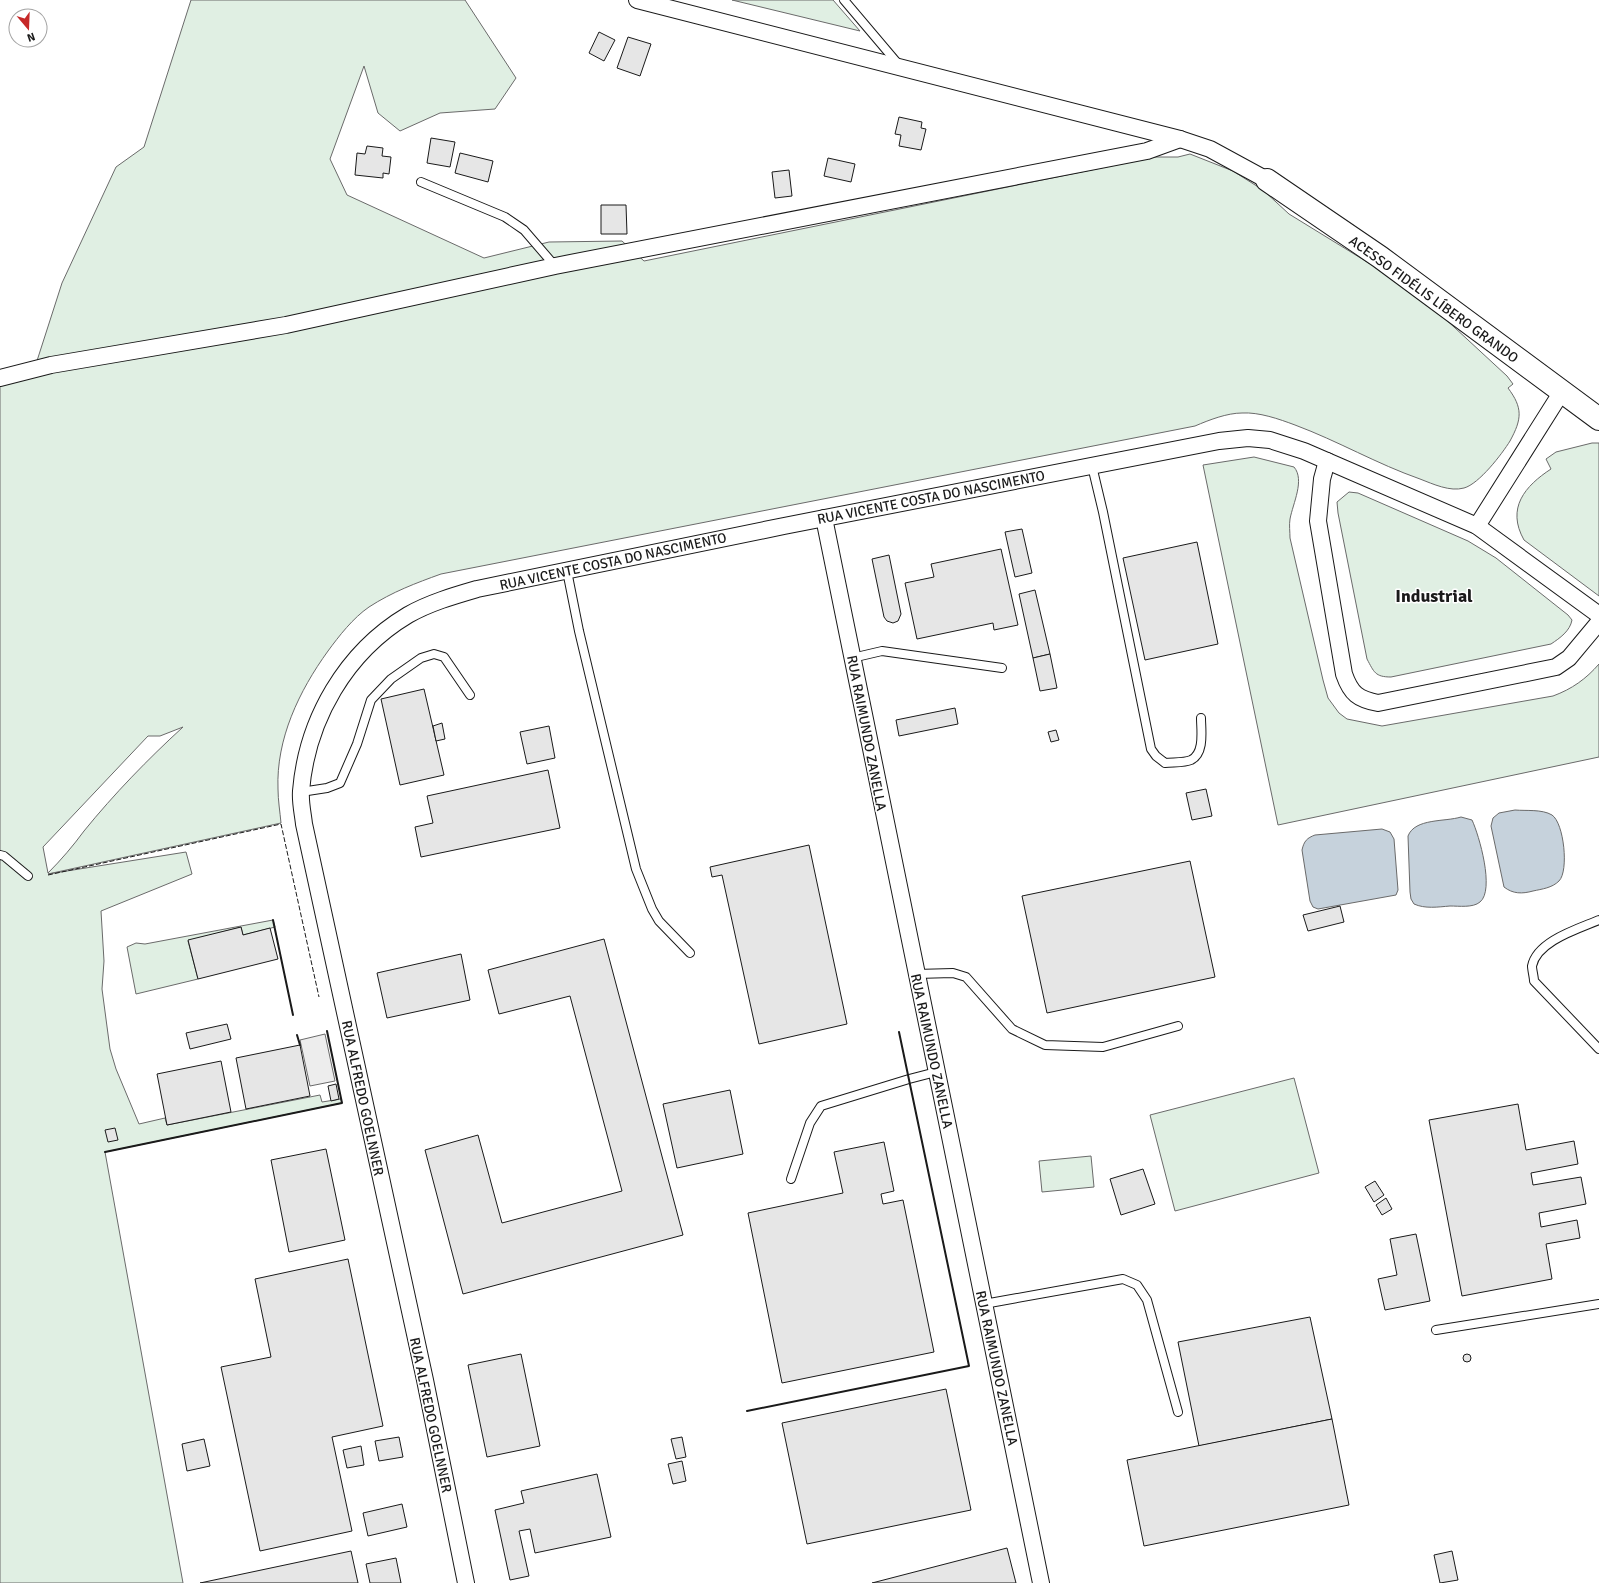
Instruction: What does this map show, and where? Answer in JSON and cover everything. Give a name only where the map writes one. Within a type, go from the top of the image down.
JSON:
[{"type":"street","points":[[637,0],[1180,139],[1210,150],[1267,180]]},
{"type":"street","points":[[0,378],[51,364],[286,325],[555,266],[1147,151],[1180,139]]},
{"type":"street","name":"ACESSO FIDÉLIS LÍBERO GRANDO","points":[[1267,180],[1380,257],[1561,393],[1599,419]]},
{"type":"street","points":[[1477,526],[1561,393]]},
{"type":"street","name":"RUA VICENTE COSTA DO NASCIMENTO","points":[[382,634],[408,615],[439,601],[476,589],[824,518],[1219,441],[1248,438],[1270,440],[1304,451],[1477,526],[1599,615]]},
{"type":"street","points":[[1327,461],[1322,479],[1318,521],[1344,674],[1349,687],[1356,695],[1367,701],[1378,703],[1556,667],[1570,658],[1599,622]]},
{"type":"street","name":"RUA RAIMUNDO ZANELLA","points":[[824,518],[936,1072],[1042,1583]]},
{"type":"street","name":"RUA ALFREDO GOELNNER","points":[[382,634],[355,659],[327,698],[309,742],[301,792],[304,824],[426,1387],[466,1583]]},
{"type":"lane","points":[[844,0],[900,67]]},
{"type":"lane","points":[[421,182],[505,217],[524,230],[555,266]]},
{"type":"lane","points":[[1092,466],[1103,512],[1151,749],[1156,756],[1165,763],[1191,760],[1197,754],[1200,747],[1201,718]]},
{"type":"lane","points":[[567,571],[580,639],[636,869],[652,909],[659,920],[690,953]]},
{"type":"lane","points":[[852,658],[882,651],[1002,668]]},
{"type":"lane","points":[[301,792],[327,788],[340,783],[357,744],[371,700],[391,679],[421,658],[434,654],[444,657],[470,695]]},
{"type":"lane","points":[[0,855],[4,856],[28,876]]},
{"type":"lane","points":[[1599,920],[1549,943],[1537,954],[1532,967],[1534,981],[1599,1049]]},
{"type":"lane","points":[[916,974],[953,972],[966,977],[1012,1029],[1045,1045],[1104,1047],[1178,1026]]},
{"type":"lane","points":[[791,1179],[810,1123],[821,1106],[936,1072]]},
{"type":"lane","points":[[984,1304],[1123,1279],[1136,1285],[1147,1300],[1178,1412]]},
{"type":"lane","points":[[1436,1330],[1599,1304]]},
{"type":"green space","points":[[191,0],[465,0],[516,78],[495,109],[440,113],[400,131],[378,113],[364,66],[330,159],[347,195],[484,258],[549,242],[622,241],[644,261],[1155,157],[1178,157],[1190,154],[1233,171],[1263,190],[1289,214],[1372,265],[1441,315],[1507,376],[1513,384],[1508,388],[1516,402],[1519,420],[1510,441],[1490,468],[1476,481],[1464,488],[1459,489],[1442,487],[1404,473],[1311,431],[1282,420],[1269,416],[1236,413],[1218,417],[1195,426],[441,574],[395,592],[363,611],[342,633],[317,666],[291,716],[285,734],[278,770],[278,793],[281,823],[48,874],[186,852],[192,874],[101,911],[104,961],[102,989],[110,1049],[116,1069],[139,1124],[165,1118],[167,1125],[320,1095],[322,1102],[341,1099],[342,1103],[105,1152],[183,1583],[0,1583],[0,374],[35,367],[62,283],[116,167],[144,147]],"holes":[[[183,727],[119,790],[95,817],[67,853],[48,873],[43,847],[148,736],[160,736]]]},
{"type":"green space","points":[[732,0],[833,0],[860,31]]},
{"type":"green space","points":[[1592,443],[1599,443],[1599,596],[1524,540],[1517,518],[1518,508],[1526,490],[1551,469],[1546,459],[1556,452]]},
{"type":"green space","points":[[1254,457],[1294,467],[1297,472],[1298,485],[1290,519],[1290,538],[1328,698],[1339,713],[1347,719],[1382,726],[1553,696],[1578,683],[1599,664],[1599,757],[1278,825],[1203,465]]},
{"type":"green space","points":[[1349,492],[1358,493],[1468,541],[1496,558],[1568,615],[1572,620],[1569,628],[1561,637],[1551,644],[1391,677],[1378,675],[1373,670],[1367,659],[1338,513],[1337,502]]},
{"type":"green space","points":[[273,920],[275,927],[243,935],[241,927],[188,941],[198,979],[136,994],[127,947],[136,943],[145,944]]},
{"type":"green space","points":[[1294,1078],[1319,1173],[1175,1211],[1150,1115]]},
{"type":"green space","points":[[1091,1156],[1094,1187],[1042,1192],[1039,1161]]},
{"type":"shaded area","points":[[1515,810],[1548,813],[1552,815],[1560,827],[1564,847],[1564,868],[1559,881],[1550,887],[1521,893],[1511,891],[1504,887],[1491,826],[1493,818],[1499,813]]},
{"type":"shaded area","points":[[1461,817],[1472,820],[1482,849],[1486,875],[1484,896],[1480,902],[1470,906],[1423,907],[1414,904],[1411,899],[1410,892],[1408,836],[1412,830],[1424,823]]},
{"type":"shaded area","points":[[1382,829],[1390,832],[1394,839],[1398,890],[1396,895],[1318,909],[1313,907],[1310,901],[1302,850],[1306,840],[1315,835]]},
{"type":"shaded area","points":[[325,1034],[335,1081],[310,1086],[300,1040]]},
{"type":"building","points":[[599,32],[615,40],[604,61],[589,53]]},
{"type":"building","points":[[628,37],[651,44],[640,76],[617,68]]},
{"type":"building","points":[[899,117],[922,122],[921,128],[926,129],[921,150],[899,146],[901,135],[895,134]]},
{"type":"building","points":[[431,138],[455,142],[450,167],[427,163]]},
{"type":"building","points":[[367,146],[383,148],[382,156],[391,157],[389,174],[383,173],[383,178],[355,175],[357,153],[365,154]]},
{"type":"building","points":[[460,153],[493,161],[488,182],[455,173]]},
{"type":"building","points":[[828,158],[855,164],[851,182],[824,176]]},
{"type":"building","points":[[789,170],[792,196],[775,198],[772,172]]},
{"type":"building","points":[[601,205],[626,205],[627,234],[601,234]]},
{"type":"building","points":[[1022,529],[1032,573],[1015,577],[1005,532]]},
{"type":"building","points":[[1197,542],[1218,644],[1145,660],[1123,558]]},
{"type":"building","points":[[1001,549],[1018,625],[994,630],[993,623],[917,639],[905,583],[934,577],[931,564]]},
{"type":"building","points":[[889,555],[901,614],[898,621],[893,623],[887,621],[884,617],[872,559]]},
{"type":"building","points":[[1035,590],[1050,654],[1033,658],[1019,594]]},
{"type":"building","points":[[1050,654],[1057,688],[1040,691],[1033,658]]},
{"type":"building","points":[[424,689],[444,775],[400,785],[381,699]]},
{"type":"building","points":[[955,708],[958,724],[899,736],[896,720]]},
{"type":"building","points":[[442,723],[445,739],[436,741],[433,726]]},
{"type":"building","points":[[549,726],[555,758],[527,764],[520,732]]},
{"type":"building","points":[[1056,730],[1059,740],[1051,742],[1048,732]]},
{"type":"building","points":[[548,770],[560,828],[421,857],[415,827],[433,823],[427,796]]},
{"type":"building","points":[[1206,789],[1212,816],[1192,820],[1186,793]]},
{"type":"building","points":[[809,845],[847,1024],[759,1044],[722,875],[712,877],[710,867]]},
{"type":"building","points":[[1190,861],[1215,977],[1047,1013],[1022,896]]},
{"type":"building","points":[[1340,906],[1344,922],[1308,931],[1303,915]]},
{"type":"building","points":[[241,927],[243,935],[270,928],[278,959],[198,979],[188,940]]},
{"type":"building","points":[[604,939],[683,1235],[463,1294],[425,1150],[478,1135],[502,1223],[622,1191],[570,996],[499,1014],[488,970]]},
{"type":"building","points":[[461,954],[470,1000],[387,1018],[377,973]]},
{"type":"building","points":[[227,1024],[231,1039],[190,1049],[186,1033]]},
{"type":"building","points":[[300,1045],[310,1096],[246,1109],[236,1058]]},
{"type":"building","points":[[221,1061],[231,1112],[167,1125],[157,1074]]},
{"type":"building","points":[[336,1084],[339,1099],[331,1101],[328,1086]]},
{"type":"building","points":[[730,1090],[743,1154],[677,1168],[663,1104]]},
{"type":"building","points":[[1518,1104],[1526,1150],[1574,1141],[1578,1164],[1531,1173],[1533,1185],[1581,1177],[1586,1204],[1539,1213],[1541,1227],[1577,1220],[1580,1238],[1546,1244],[1552,1279],[1462,1296],[1429,1120]]},
{"type":"building","points":[[115,1128],[118,1140],[108,1142],[105,1130]]},
{"type":"building","points":[[884,1142],[894,1191],[881,1194],[883,1204],[903,1200],[934,1352],[782,1383],[748,1213],[843,1193],[834,1152]]},
{"type":"building","points":[[326,1149],[345,1240],[289,1252],[271,1160]]},
{"type":"building","points":[[1143,1169],[1155,1204],[1121,1215],[1110,1179]]},
{"type":"building","points":[[1375,1181],[1384,1195],[1374,1202],[1365,1187]]},
{"type":"building","points":[[1386,1198],[1392,1209],[1382,1215],[1376,1205]]},
{"type":"building","points":[[1416,1234],[1430,1301],[1385,1310],[1378,1279],[1397,1275],[1390,1239]]},
{"type":"building","points":[[348,1259],[383,1426],[332,1437],[352,1531],[260,1551],[221,1367],[271,1357],[255,1279]]},
{"type":"building","points":[[1310,1317],[1332,1419],[1199,1446],[1178,1342]]},
{"type":"building","points":[[521,1354],[540,1446],[487,1457],[468,1365]]},
{"type":"building","points":[[1465,1354],[1469,1354],[1471,1358],[1469,1362],[1465,1362],[1463,1360],[1463,1356]]},
{"type":"building","points":[[946,1389],[971,1510],[807,1544],[782,1423]]},
{"type":"building","points":[[1332,1419],[1349,1505],[1144,1546],[1127,1460]]},
{"type":"building","points":[[399,1437],[403,1457],[379,1461],[375,1441]]},
{"type":"building","points":[[682,1437],[686,1457],[676,1459],[671,1439]]},
{"type":"building","points":[[204,1439],[210,1466],[187,1471],[182,1444]]},
{"type":"building","points":[[361,1446],[364,1465],[347,1468],[343,1450]]},
{"type":"building","points":[[682,1461],[686,1481],[673,1484],[668,1464]]},
{"type":"building","points":[[597,1474],[611,1537],[535,1553],[530,1529],[519,1531],[529,1576],[510,1580],[495,1510],[524,1503],[521,1491]]},
{"type":"building","points":[[402,1504],[407,1527],[368,1536],[363,1513]]},
{"type":"building","points":[[1007,1548],[1016,1583],[872,1583]]},
{"type":"building","points":[[351,1551],[358,1583],[200,1583]]},
{"type":"building","points":[[1452,1551],[1458,1580],[1440,1583],[1434,1555]]},
{"type":"building","points":[[396,1558],[401,1583],[370,1583],[366,1564]]},
{"type":"fence","points":[[48,875],[281,824],[319,997]]},
{"type":"wall","points":[[273,920],[293,1015]]},
{"type":"wall","points":[[105,1152],[342,1103],[327,1031]]},
{"type":"wall","points":[[747,1411],[969,1366],[899,1032]]},
{"type":"wall","points":[[297,1035],[300,1045]]},
{"type":"district","name":"Industrial","points":[[1434,596]]}]
